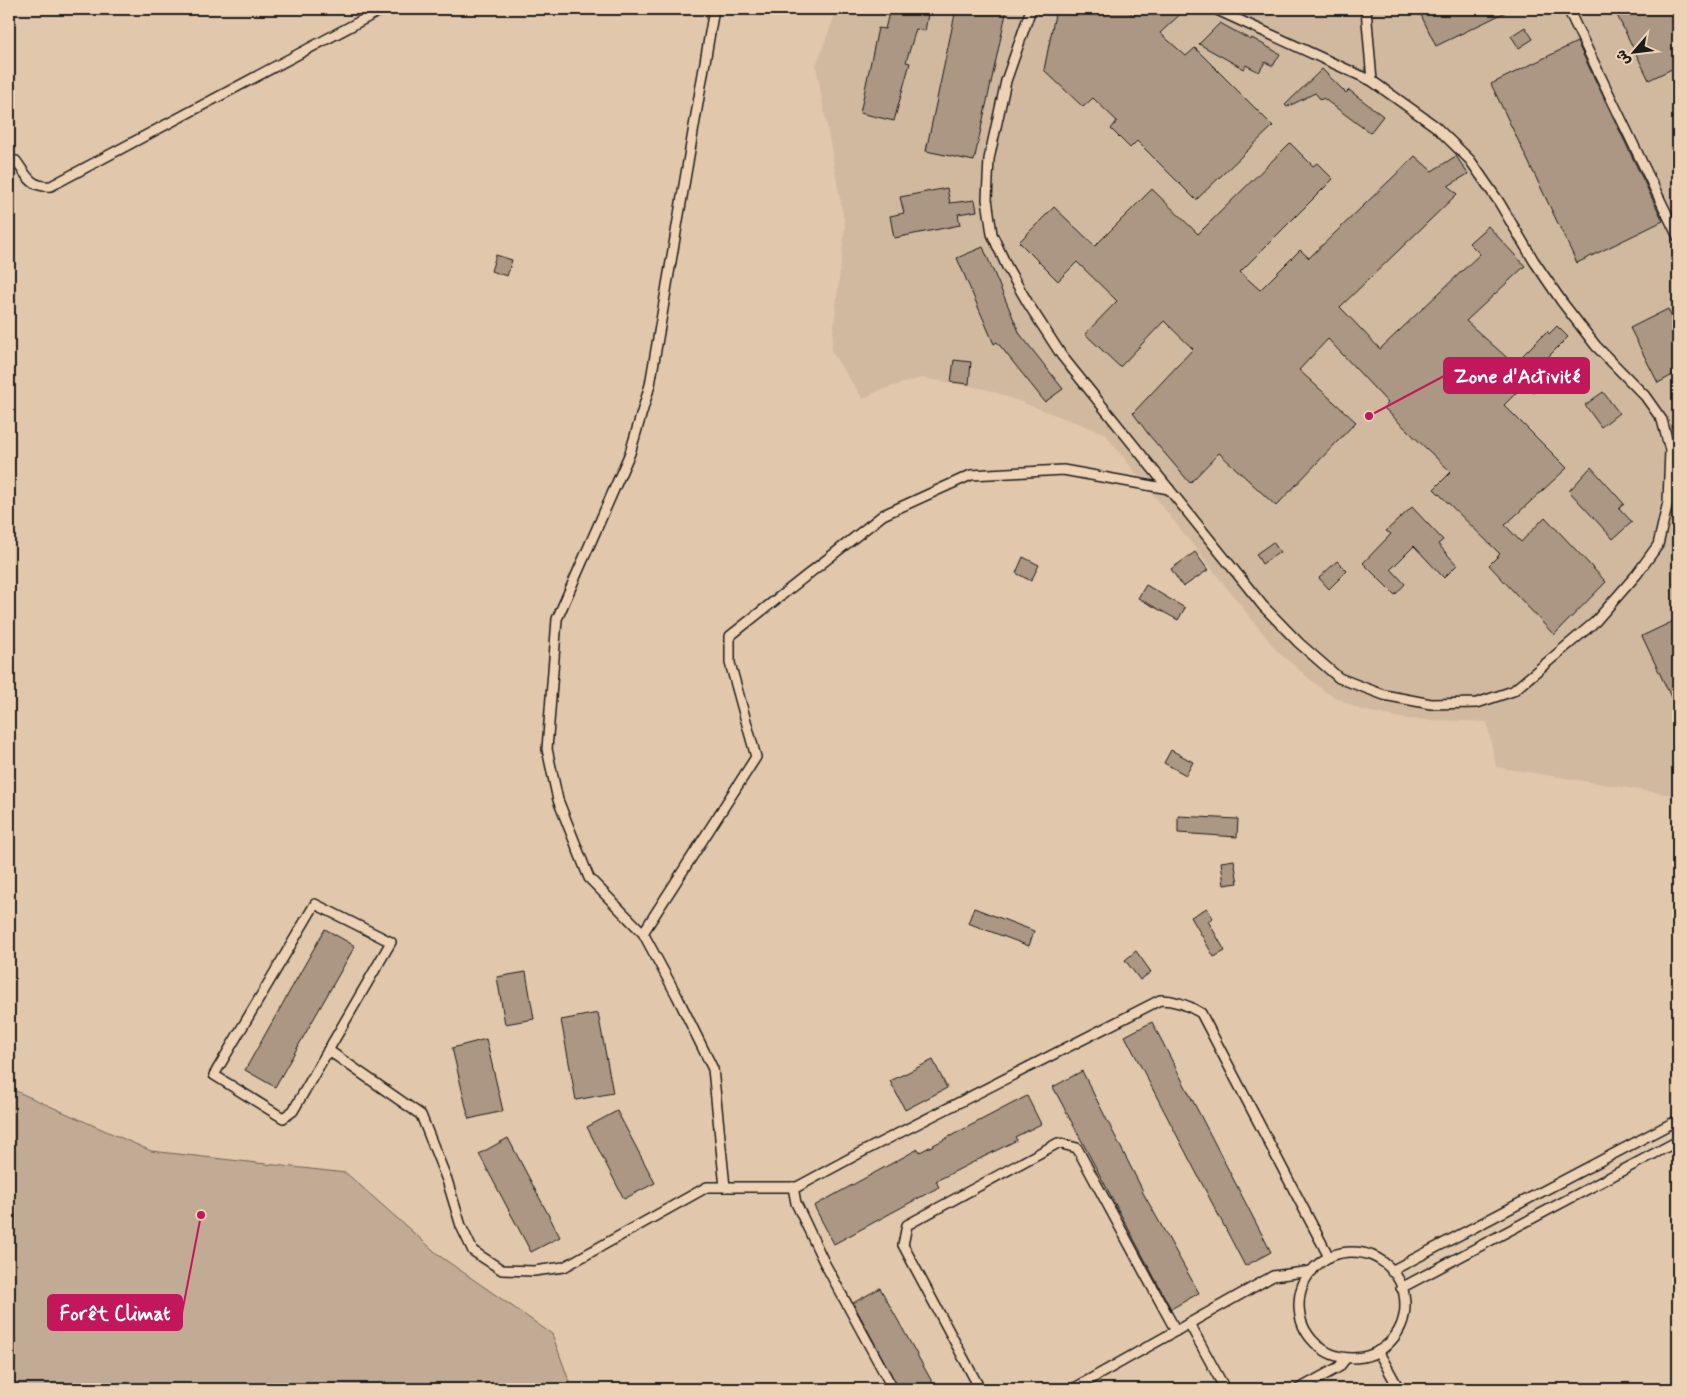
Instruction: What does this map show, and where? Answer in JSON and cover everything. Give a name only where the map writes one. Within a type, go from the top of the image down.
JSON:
[{"type":"lane","points":[[16,162],[32,183],[42,187],[51,186],[383,9]]},
{"type":"lane","points":[[714,9],[650,385],[630,453],[557,619],[547,749],[558,800],[589,878],[643,934],[677,996],[713,1069],[725,1187]]},
{"type":"lane","points":[[1031,9],[1006,81],[989,159],[987,199],[992,234],[1007,268],[1062,356],[1263,606],[1299,643],[1339,678],[1384,695],[1431,704],[1477,703],[1513,691],[1595,622],[1637,574],[1658,545],[1668,502],[1670,450],[1662,420],[1645,396],[1596,346],[1562,302],[1534,261],[1499,202],[1470,160],[1436,126],[1372,81],[1215,9]]},
{"type":"lane","points":[[1366,9],[1372,81]]},
{"type":"lane","points":[[1568,9],[1678,237]]},
{"type":"lane","points":[[1670,450],[1678,442]]},
{"type":"lane","points":[[643,934],[756,757],[730,663],[730,636],[883,515],[970,475],[1062,470],[1168,489]]},
{"type":"lane","points":[[315,904],[391,942],[328,1050],[293,1111],[284,1118],[214,1075],[315,904]]},
{"type":"lane","points":[[328,1050],[421,1116],[447,1180],[460,1226],[473,1251],[502,1270],[534,1272],[564,1267],[707,1187],[797,1187],[1160,1000],[1171,1000],[1189,1005],[1201,1013],[1330,1257]]},
{"type":"lane","points":[[1392,1272],[1678,1120]]},
{"type":"lane","points":[[1401,1288],[1678,1141]]},
{"type":"lane","points":[[980,1389],[903,1245],[907,1225],[1058,1143],[1077,1148],[1176,1331]]},
{"type":"lane","points":[[793,1187],[796,1203],[824,1262],[893,1389]]},
{"type":"lane","points":[[1351,1252],[1369,1255],[1385,1264],[1392,1272],[1397,1278],[1403,1293],[1404,1310],[1400,1326],[1391,1340],[1378,1351],[1363,1357],[1346,1358],[1330,1353],[1316,1344],[1306,1331],[1299,1314],[1299,1295],[1306,1278],[1317,1264],[1333,1255],[1351,1252]]},
{"type":"lane","points":[[1073,1389],[1272,1276],[1312,1270]]},
{"type":"lane","points":[[1189,1323],[1225,1389]]},
{"type":"lane","points":[[1378,1351],[1399,1389]]},
{"type":"lane","points":[[1299,1389],[1339,1367],[1346,1358]]},
{"type":"shaded area","points":[[837,9],[1678,9],[1678,796],[1496,767],[1487,722],[1407,719],[1361,710],[1325,692],[1277,651],[1104,433],[986,389],[921,378],[880,390],[863,399],[831,351],[845,226],[816,66]]},
{"type":"shaded area","points":[[9,1088],[151,1151],[346,1173],[441,1257],[552,1334],[572,1389],[9,1389]]},
{"type":"building","points":[[890,9],[929,9],[925,31],[916,29],[906,62],[910,63],[894,121],[860,113],[878,28],[885,29]]},
{"type":"building","points":[[956,9],[1007,9],[974,161],[926,151]]},
{"type":"building","points":[[1056,9],[1126,9],[1133,15],[1140,9],[1186,9],[1160,33],[1186,56],[1195,48],[1273,126],[1196,200],[1137,141],[1130,148],[1111,129],[1117,121],[1093,98],[1083,107],[1044,70]]},
{"type":"building","points":[[1418,9],[1512,9],[1436,46]]},
{"type":"building","points":[[1614,9],[1678,9],[1678,66],[1649,80]]},
{"type":"building","points":[[1220,23],[1280,54],[1273,66],[1265,62],[1259,72],[1246,65],[1244,69],[1199,44]]},
{"type":"building","points":[[1525,27],[1533,39],[1519,48],[1511,36]]},
{"type":"building","points":[[1577,42],[1663,221],[1577,263],[1491,84]]},
{"type":"building","points":[[1322,69],[1346,93],[1349,90],[1383,116],[1370,133],[1323,98],[1321,100],[1315,93],[1287,107],[1285,105]]},
{"type":"building","points":[[1290,143],[1313,166],[1317,163],[1333,179],[1240,272],[1260,290],[1300,250],[1309,258],[1415,156],[1432,171],[1456,156],[1468,174],[1448,186],[1457,194],[1340,307],[1380,349],[1480,254],[1469,243],[1488,226],[1525,266],[1466,321],[1514,364],[1547,331],[1549,334],[1557,326],[1568,337],[1539,366],[1551,379],[1534,393],[1526,383],[1504,405],[1567,468],[1505,525],[1521,542],[1545,517],[1606,582],[1554,635],[1489,565],[1500,554],[1434,489],[1451,472],[1384,408],[1388,403],[1328,339],[1299,370],[1356,422],[1276,506],[1219,453],[1190,483],[1133,413],[1193,349],[1164,321],[1120,367],[1085,334],[1117,301],[1077,262],[1058,281],[1019,242],[1054,207],[1095,246],[1152,189],[1198,234]]},
{"type":"building","points":[[947,188],[950,203],[975,200],[977,211],[958,214],[960,225],[894,238],[890,216],[904,213],[900,197]]},
{"type":"building","points":[[983,247],[1020,334],[1063,389],[1045,402],[997,342],[994,344],[957,258]]},
{"type":"building","points":[[496,255],[512,260],[507,276],[491,271]]},
{"type":"building","points":[[1668,309],[1673,320],[1678,317],[1678,372],[1658,383],[1630,328]]},
{"type":"building","points":[[954,360],[971,362],[969,384],[951,382]]},
{"type":"building","points":[[1603,392],[1619,413],[1601,427],[1585,405]]},
{"type":"building","points":[[1591,467],[1624,504],[1619,508],[1632,522],[1613,539],[1569,491]]},
{"type":"building","points":[[1412,507],[1443,540],[1438,544],[1457,565],[1444,578],[1414,546],[1391,569],[1405,584],[1395,595],[1363,563],[1391,534],[1386,531]]},
{"type":"building","points":[[1273,542],[1280,552],[1262,564],[1256,554]]},
{"type":"building","points":[[1195,552],[1208,570],[1183,587],[1171,569]]},
{"type":"building","points":[[1023,557],[1039,565],[1031,581],[1016,573]]},
{"type":"building","points":[[1337,561],[1347,571],[1329,589],[1319,578]]},
{"type":"building","points":[[1146,585],[1185,608],[1178,620],[1138,598]]},
{"type":"building","points":[[1678,619],[1678,712],[1642,636]]},
{"type":"building","points":[[1171,750],[1193,762],[1186,775],[1164,763]]},
{"type":"building","points":[[1178,816],[1238,819],[1237,837],[1178,833]]},
{"type":"building","points":[[1234,860],[1238,883],[1224,885],[1221,862]]},
{"type":"building","points":[[974,908],[1034,931],[1029,946],[968,923]]},
{"type":"building","points":[[1207,908],[1213,918],[1208,921],[1225,951],[1214,957],[1191,917]]},
{"type":"building","points":[[325,929],[355,946],[275,1087],[245,1070]]},
{"type":"building","points":[[1136,951],[1151,972],[1140,980],[1125,960]]},
{"type":"building","points":[[526,972],[534,1019],[505,1024],[497,977]]},
{"type":"building","points":[[598,1013],[613,1093],[576,1100],[561,1020]]},
{"type":"building","points":[[1152,1022],[1271,1252],[1245,1266],[1125,1036]]},
{"type":"building","points":[[486,1039],[503,1111],[469,1119],[452,1048]]},
{"type":"building","points":[[933,1060],[947,1088],[905,1110],[890,1081]]},
{"type":"building","points":[[1082,1071],[1142,1191],[1199,1293],[1171,1309],[1053,1087]]},
{"type":"building","points":[[1027,1096],[1041,1124],[1015,1137],[1017,1140],[936,1181],[939,1187],[834,1244],[814,1206],[918,1149],[920,1152]]},
{"type":"building","points":[[617,1111],[655,1183],[624,1199],[587,1127]]},
{"type":"building","points":[[508,1138],[560,1237],[531,1252],[479,1154]]},
{"type":"building","points":[[880,1288],[936,1389],[899,1389],[853,1303]]},
{"type":"place","name":"Zone d'Activité","points":[[1369,416]]},
{"type":"place","name":"Forêt Climat","points":[[201,1215]]}]
